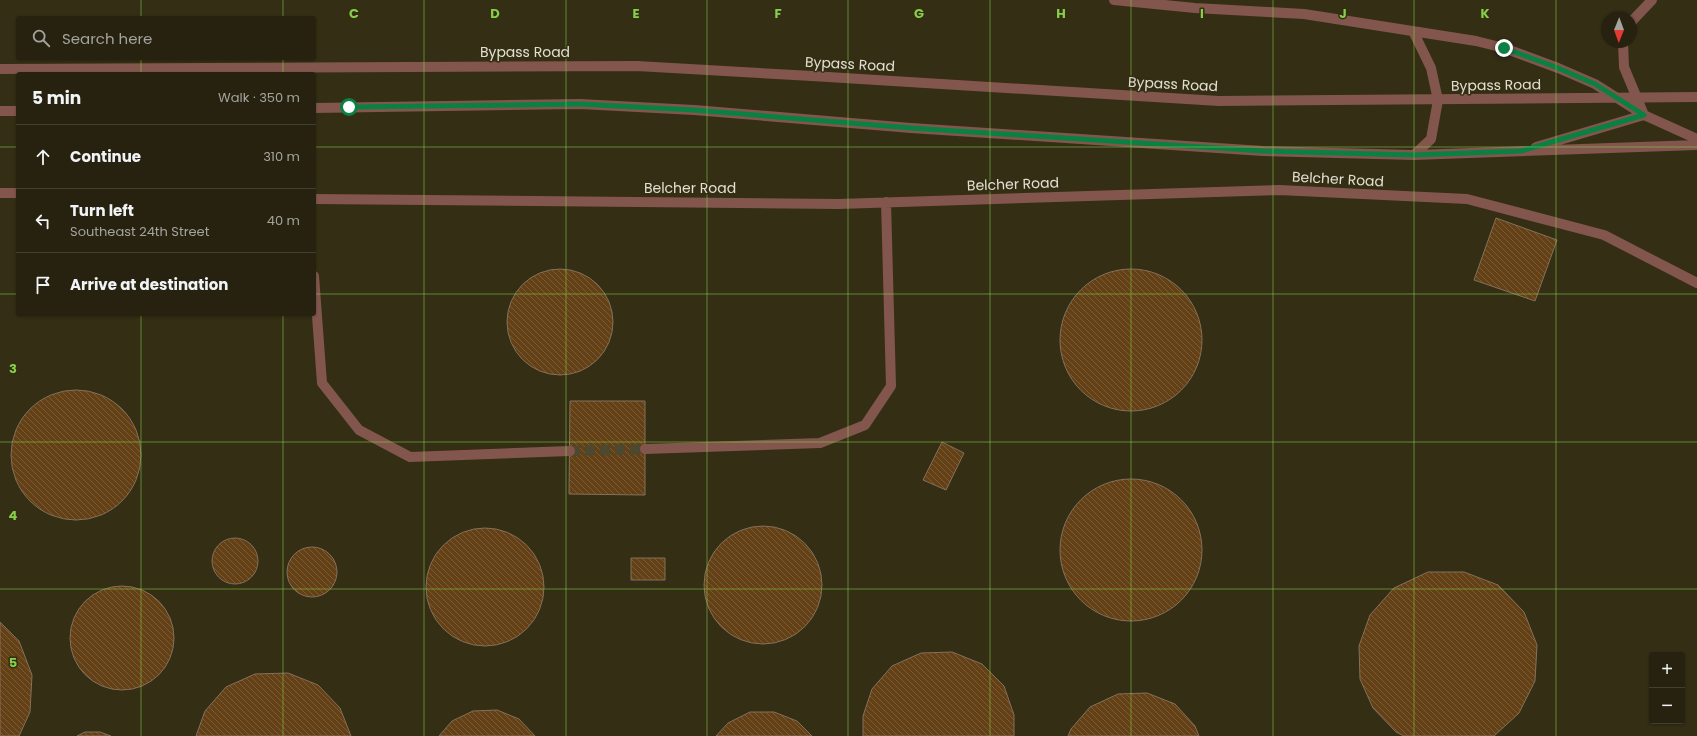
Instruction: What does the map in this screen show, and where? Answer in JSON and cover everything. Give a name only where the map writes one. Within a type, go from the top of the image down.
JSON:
[{"type":"street","points":[[1114,0],[1195,8],[1304,14],[1413,31],[1504,48],[1558,68],[1595,84],[1644,115],[1697,139]]},
{"type":"street","points":[[1637,16],[1652,0]]},
{"type":"street","points":[[1413,31],[1431,68],[1438,100],[1431,139],[1414,155]]},
{"type":"street","points":[[1623,48],[1624,67],[1644,115]]},
{"type":"street","name":"Bypass Road","points":[[0,69],[637,66],[1219,101],[1697,97]]},
{"type":"street","points":[[316,108],[580,104],[694,110],[911,128],[1263,151],[1414,155],[1697,145]]},
{"type":"street","points":[[0,111],[16,111]]},
{"type":"street","points":[[1521,151],[1644,115]]},
{"type":"street","name":"Belcher Road","points":[[316,199],[838,204],[1279,190],[1467,199],[1604,235],[1697,283]]},
{"type":"street","points":[[0,193],[16,193]]},
{"type":"street","points":[[645,449],[820,443],[865,425],[891,386],[886,202]]},
{"type":"street","points":[[316,303],[322,383],[359,430],[410,457],[570,451]]},
{"type":"building","points":[[1496,218],[1557,240],[1535,301],[1474,280]]},
{"type":"building","points":[[560,269],[580,273],[597,285],[609,302],[613,322],[609,342],[597,359],[580,371],[560,375],[540,371],[523,359],[511,342],[507,322],[511,302],[523,285],[540,273]]},
{"type":"building","points":[[1138,269],[1165,277],[1182,289],[1197,313],[1201,326],[1201,354],[1197,367],[1182,391],[1158,406],[1145,410],[1124,411],[1097,403],[1080,391],[1065,367],[1061,354],[1060,333],[1068,306],[1080,289],[1104,274],[1117,270]]},
{"type":"building","points":[[82,390],[101,395],[122,409],[136,430],[140,442],[140,468],[136,480],[122,501],[101,515],[89,519],[70,520],[51,515],[30,501],[16,480],[12,468],[11,449],[16,430],[30,409],[51,395],[63,391]]},
{"type":"building","points":[[570,401],[645,401],[645,495],[569,494]]},
{"type":"building","points":[[942,442],[964,453],[946,490],[923,480]]},
{"type":"building","points":[[1138,479],[1165,487],[1182,499],[1197,523],[1201,536],[1201,564],[1197,577],[1182,601],[1158,616],[1145,620],[1124,621],[1097,613],[1080,601],[1065,577],[1061,564],[1060,543],[1068,516],[1080,499],[1104,484],[1117,480]]},
{"type":"building","points":[[763,526],[774,527],[786,531],[805,543],[817,562],[821,574],[821,596],[817,608],[805,627],[786,639],[774,643],[763,644],[752,643],[740,639],[721,627],[709,608],[705,596],[704,585],[705,574],[709,562],[721,543],[740,531],[752,527]]},
{"type":"building","points":[[485,528],[496,529],[508,533],[527,545],[539,564],[543,576],[543,598],[539,610],[527,629],[508,641],[496,645],[485,646],[474,645],[462,641],[443,629],[431,610],[427,598],[426,587],[427,576],[431,564],[443,545],[462,533],[474,529]]},
{"type":"building","points":[[235,538],[248,542],[254,548],[258,561],[254,574],[248,580],[235,584],[222,580],[216,574],[212,561],[216,548],[222,542]]},
{"type":"building","points":[[312,547],[322,549],[330,554],[335,562],[337,572],[335,582],[330,590],[322,595],[312,597],[302,595],[294,590],[289,582],[287,572],[289,562],[294,554],[302,549]]},
{"type":"building","points":[[631,558],[665,558],[665,580],[631,580]]},
{"type":"building","points":[[1428,572],[1464,572],[1498,585],[1524,612],[1537,645],[1535,681],[1519,713],[1494,736],[1404,736],[1396,732],[1373,708],[1360,679],[1359,646],[1370,615],[1394,588]]},
{"type":"building","points":[[122,586],[142,590],[151,594],[159,601],[166,609],[170,618],[174,638],[170,658],[166,667],[159,675],[151,682],[142,686],[122,690],[102,686],[93,682],[85,675],[78,667],[74,658],[70,638],[74,618],[78,609],[85,601],[93,594],[102,590]]},
{"type":"building","points":[[0,622],[19,641],[32,675],[30,712],[19,736],[0,736]]},
{"type":"building","points":[[952,652],[982,664],[1004,686],[1014,715],[1014,736],[863,736],[863,716],[872,689],[892,666],[921,653]]},
{"type":"building","points":[[288,673],[318,685],[340,708],[351,736],[196,736],[205,711],[226,687],[255,674]]},
{"type":"building","points":[[1147,693],[1175,704],[1195,726],[1199,736],[1068,736],[1071,729],[1090,707],[1118,694]]},
{"type":"building","points":[[497,710],[519,719],[535,736],[439,736],[452,721],[473,711]]},
{"type":"building","points":[[750,712],[774,712],[797,721],[812,736],[716,736],[728,723]]},
{"type":"building","points":[[85,732],[100,732],[111,736],[77,736]]},
{"type":"tunnel","points":[[570,451],[645,449]]},
{"type":"route","points":[[349,107],[580,104],[694,110],[911,128],[1263,151],[1414,155],[1521,151],[1644,115],[1595,84],[1558,68],[1504,48]]}]
